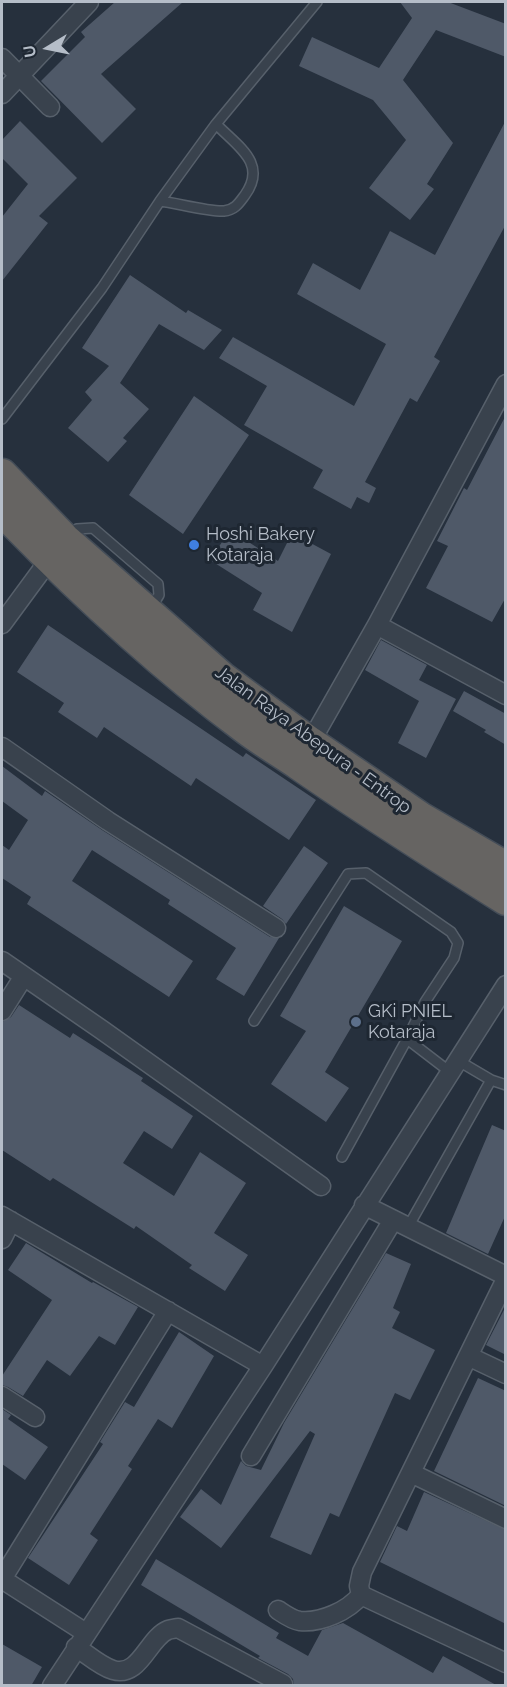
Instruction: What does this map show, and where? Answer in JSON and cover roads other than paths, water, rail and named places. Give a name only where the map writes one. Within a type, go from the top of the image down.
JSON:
[{"type":"highway","name":"Jalan Raya Abepura - Entrop","points":[[2,474],[57,549],[148,611],[304,754],[506,867]]},
{"type":"highway","points":[[2,511],[57,549],[179,678],[244,728],[304,754],[341,795],[506,900]]},
{"type":"street","points":[[2,94],[89,2]]},
{"type":"street","points":[[2,58],[50,107]]},
{"type":"street","points":[[304,754],[377,625],[506,384]]},
{"type":"street","points":[[2,624],[57,549]]},
{"type":"street","points":[[377,625],[506,695]]},
{"type":"street","points":[[2,747],[108,822],[276,928]]},
{"type":"street","points":[[2,961],[321,1186]]},
{"type":"street","points":[[2,1011],[24,976]]},
{"type":"street","points":[[52,1686],[263,1365],[506,985]]},
{"type":"street","points":[[364,1205],[506,1278],[362,1572],[358,1586],[361,1594],[506,1663]]},
{"type":"street","points":[[2,1239],[6,1219],[263,1365]]},
{"type":"street","points":[[251,1456],[400,1223]]},
{"type":"street","points":[[168,1311],[2,1579],[81,1640],[113,1670],[126,1670],[146,1655],[159,1636],[168,1630],[178,1628],[283,1684]]},
{"type":"street","points":[[468,1356],[506,1374]]},
{"type":"street","points":[[2,1396],[35,1417]]},
{"type":"street","points":[[411,1473],[506,1519]]},
{"type":"street","points":[[278,1610],[297,1621],[320,1619],[344,1610],[361,1594]]},
{"type":"lane","points":[[2,419],[102,288],[160,201],[216,124],[317,2]]},
{"type":"lane","points":[[160,201],[224,211],[236,207],[252,186],[255,171],[252,161],[216,124]]},
{"type":"lane","points":[[254,1021],[348,874],[366,873],[451,932],[458,943],[454,958],[425,1002],[342,1157]]},
{"type":"lane","points":[[407,1039],[453,1066],[506,1085]]},
{"type":"lane","points":[[400,1223],[490,1080]]},
{"type":"place","name":"Hoshi Bakery Kotaraja","points":[[194,545]]},
{"type":"place","name":"GKi PNIEL Kotaraja","points":[[356,1022]]}]
